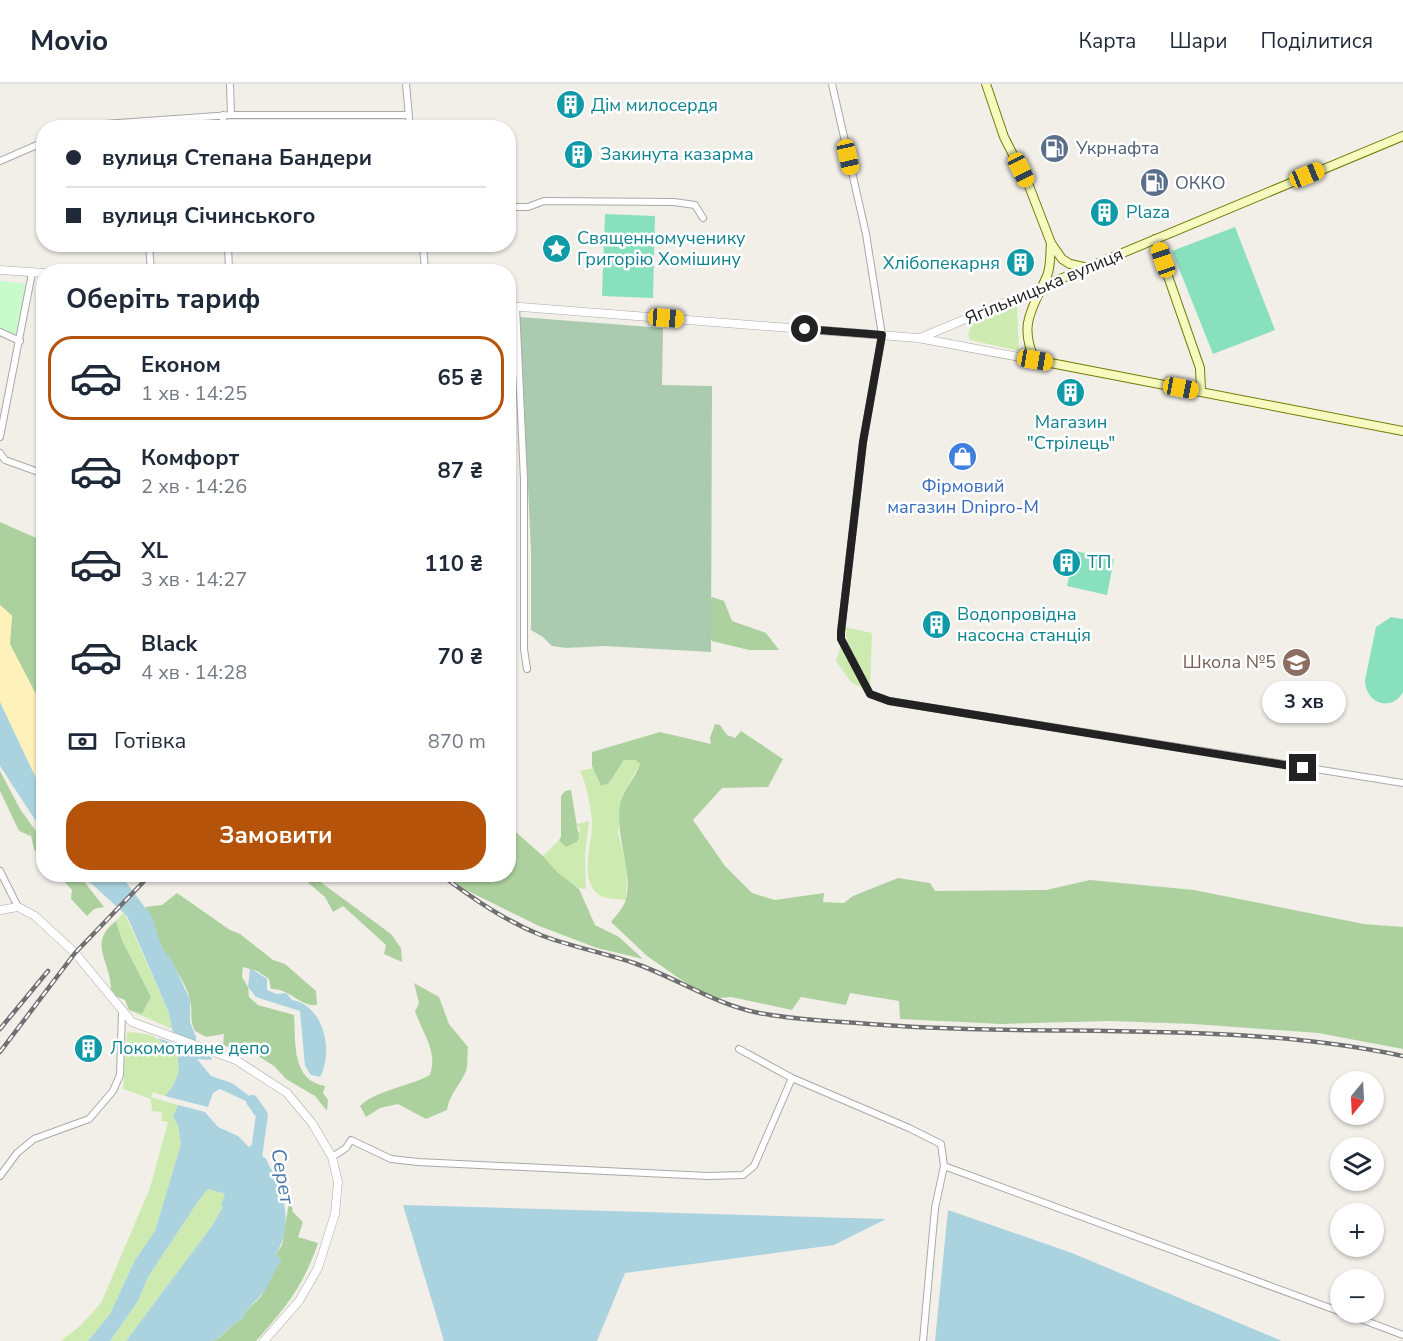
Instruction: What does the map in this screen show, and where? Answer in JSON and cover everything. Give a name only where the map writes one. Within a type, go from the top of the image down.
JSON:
[{"type":"main road","points":[[986,84],[1005,137],[1029,186],[1051,243],[1062,259],[1070,264],[1089,268]]},
{"type":"main road","name":"Ягільницька вулиця","points":[[1040,288],[1403,136]]},
{"type":"main road","points":[[1155,238],[1200,368],[1201,392]]},
{"type":"main road","points":[[1051,243],[1048,273],[1028,320],[1029,341],[1035,360],[1403,431]]},
{"type":"street","points":[[230,84],[231,115]]},
{"type":"street","points":[[406,84],[409,120]]},
{"type":"street","points":[[832,84],[866,234],[882,335],[863,442],[841,632],[841,639],[870,694],[889,701],[1403,783]]},
{"type":"street","points":[[179,120],[223,115],[409,115]]},
{"type":"street","points":[[223,115],[223,120]]},
{"type":"street","points":[[0,161],[36,145]]},
{"type":"street","points":[[516,207],[528,207],[544,201],[674,202],[695,205],[703,218]]},
{"type":"street","points":[[0,270],[36,273]]},
{"type":"street","points":[[0,437],[32,273]]},
{"type":"street","name":"Ягільницька вулиця","points":[[918,338],[1040,288]]},
{"type":"street","points":[[516,306],[918,338],[1035,360]]},
{"type":"street","points":[[0,332],[20,341]]},
{"type":"street","points":[[516,364],[524,480],[524,650],[527,669]]},
{"type":"street","points":[[0,453],[5,460],[36,471]]},
{"type":"street","points":[[0,871],[18,907],[40,921],[87,967],[122,1013],[140,1026],[216,1051],[259,1073],[287,1093],[312,1123],[332,1156],[338,1182],[329,1241],[318,1269],[299,1301],[264,1341]]},
{"type":"street","points":[[0,910],[18,907]]},
{"type":"street","points":[[0,1176],[17,1154],[34,1139],[89,1119],[113,1091],[120,1075],[122,1013]]},
{"type":"street","points":[[739,1048],[792,1078],[941,1144],[944,1166],[935,1208],[923,1341]]},
{"type":"street","points":[[332,1156],[346,1148],[351,1140],[391,1159],[418,1162],[708,1176],[743,1174],[754,1166],[792,1078]]},
{"type":"street","points":[[944,1166],[1330,1308]]},
{"type":"street","points":[[1371,1323],[1403,1335]]},
{"type":"green space","points":[[605,214],[655,216],[653,298],[602,296]]},
{"type":"green space","points":[[1235,227],[1275,330],[1213,354],[1172,251]]},
{"type":"green space","points":[[0,281],[28,284],[18,332],[15,335],[0,329]]},
{"type":"green space","points":[[1017,304],[1019,351],[970,340],[968,334],[972,324]]},
{"type":"green space","points":[[520,317],[663,328],[662,385],[712,386],[711,652],[604,646],[566,648],[552,646],[531,630],[531,551]]},
{"type":"green space","points":[[0,522],[36,538],[36,695],[9,643],[12,616],[0,605]]},
{"type":"green space","points":[[1075,551],[1114,559],[1107,595],[1067,586]]},
{"type":"green space","points":[[712,597],[724,601],[732,621],[766,633],[779,650],[749,650],[712,641],[702,618]]},
{"type":"green space","points":[[1391,617],[1403,619],[1403,692],[1392,702],[1386,703],[1369,695],[1365,680],[1376,627]]},
{"type":"green space","points":[[845,627],[872,633],[870,689],[848,649]]},
{"type":"green space","points":[[841,645],[864,689],[851,682],[836,661]]},
{"type":"green space","points":[[715,724],[720,725],[727,735],[735,738],[741,731],[783,759],[768,787],[722,788],[693,820],[725,866],[752,893],[775,900],[824,893],[823,902],[844,903],[853,896],[898,878],[930,883],[935,891],[1046,890],[1090,880],[1194,890],[1364,924],[1403,927],[1403,1049],[1318,1033],[1194,1024],[1110,1021],[1001,1024],[900,1019],[899,1001],[850,993],[846,1005],[801,997],[792,1010],[731,997],[709,999],[647,956],[611,922],[624,905],[628,888],[620,830],[620,806],[623,795],[640,764],[636,760],[624,760],[609,783],[601,786],[592,766],[592,752],[660,732],[711,744],[710,738]]},
{"type":"green space","points":[[624,760],[637,760],[640,764],[622,796],[618,833],[627,866],[626,900],[599,895],[592,888],[588,859],[592,820],[588,795],[580,771],[593,768],[601,786],[609,783]]},
{"type":"green space","points":[[0,771],[20,809],[36,831],[36,852],[31,836],[19,831],[0,791]]},
{"type":"green space","points":[[571,790],[579,838],[577,842],[566,847],[559,840],[561,837],[561,796],[565,791]]},
{"type":"green space","points":[[589,821],[585,855],[586,889],[567,882],[543,856],[559,840],[566,846],[580,830],[577,824]]},
{"type":"green space","points":[[516,832],[557,872],[579,889],[595,925],[619,937],[643,959],[597,948],[539,926],[466,890],[455,882],[516,882]]},
{"type":"green space","points":[[65,882],[84,882],[104,907],[94,909],[87,916],[71,899],[72,890]]},
{"type":"green space","points":[[307,882],[320,882],[391,934],[401,948],[402,962],[384,954],[386,945],[343,906],[333,912],[325,897]]},
{"type":"green space","points":[[177,893],[230,930],[240,934],[273,960],[285,964],[316,991],[317,1005],[311,1005],[283,991],[271,989],[269,979],[257,971],[243,967],[242,977],[248,987],[249,997],[258,1005],[294,1015],[296,1048],[301,1068],[314,1082],[325,1086],[323,1093],[328,1100],[327,1111],[315,1096],[286,1079],[274,1066],[250,1051],[247,1042],[230,1047],[223,1046],[224,1034],[206,1037],[195,1031],[188,993],[161,946],[145,907],[162,905]]},
{"type":"green space","points":[[124,912],[169,1013],[172,1029],[129,1010],[142,1013],[151,997],[122,940],[116,921]]},
{"type":"green space","points":[[116,921],[122,940],[151,997],[142,1014],[129,1010],[125,1000],[110,994],[111,984],[103,956],[102,939]]},
{"type":"green space","points":[[414,983],[439,997],[449,1024],[468,1047],[466,1071],[447,1110],[426,1119],[398,1104],[380,1108],[366,1117],[360,1106],[366,1101],[383,1092],[430,1075],[431,1050],[415,1011],[419,1003]]},
{"type":"green space","points":[[127,1033],[151,1035],[177,1052],[179,1071],[173,1086],[165,1096],[153,1092],[151,1097],[178,1105],[173,1117],[178,1125],[181,1144],[155,1231],[135,1260],[110,1314],[88,1341],[61,1341],[81,1325],[101,1303],[150,1188],[168,1122],[161,1121],[162,1112],[152,1111],[151,1099],[123,1089]]},
{"type":"green space","points":[[208,1189],[225,1194],[224,1206],[212,1226],[126,1341],[110,1341],[138,1301],[148,1277]]},
{"type":"green space","points":[[290,1196],[293,1212],[303,1222],[298,1237],[318,1243],[300,1284],[285,1307],[256,1341],[213,1341],[243,1318],[247,1310],[262,1295],[281,1261],[276,1254],[282,1245]]},
{"type":"sand","points":[[0,605],[12,616],[10,644],[36,694],[36,778],[0,702]]},
{"type":"water","points":[[0,702],[36,778],[36,821],[0,766]]},
{"type":"water","points":[[90,882],[126,882],[152,917],[161,946],[173,963],[190,1000],[190,1022],[196,1037],[196,1052],[212,1057],[211,1060],[197,1059],[211,1076],[232,1083],[264,1107],[265,1114],[258,1112],[248,1102],[220,1089],[213,1093],[208,1107],[165,1096],[173,1086],[179,1071],[177,1052],[164,1045],[158,1038],[175,1044],[169,1013],[127,916]]},
{"type":"water","points":[[250,968],[267,979],[267,990],[277,994],[286,993],[292,1000],[312,1011],[319,1020],[326,1043],[324,1067],[320,1077],[311,1075],[305,1066],[300,1011],[256,997],[248,987]]},
{"type":"water","points":[[178,1105],[205,1112],[218,1127],[238,1136],[249,1147],[255,1142],[261,1144],[262,1156],[266,1159],[280,1188],[285,1210],[284,1232],[276,1254],[281,1261],[264,1291],[243,1318],[213,1341],[126,1341],[212,1226],[223,1207],[221,1204],[225,1194],[208,1189],[148,1277],[138,1301],[110,1341],[88,1341],[110,1314],[135,1260],[155,1231],[181,1144],[178,1125],[173,1117]]},
{"type":"water","points":[[403,1205],[886,1219],[834,1245],[625,1273],[597,1341],[444,1341]]},
{"type":"water","points":[[948,1210],[1072,1253],[1282,1341],[935,1341]]},
{"type":"waterway","name":"Серет","points":[[252,1101],[262,1115],[256,1157]]},
{"type":"railway","points":[[0,1052],[75,953],[143,882]]},
{"type":"railway","points":[[451,882],[489,908],[543,936],[634,963],[727,1004],[759,1013],[814,1020],[936,1028],[1137,1031],[1270,1037],[1403,1056]]},
{"type":"railway","points":[[0,1029],[48,971]]},
{"type":"place","name":"Дім милосердя","points":[[570,105]]},
{"type":"place","name":"Укрнафта","points":[[1055,148]]},
{"type":"place","name":"Закинута казарма","points":[[579,154]]},
{"type":"place","name":"ОККО","points":[[1154,183]]},
{"type":"place","name":"Plaza","points":[[1105,212]]},
{"type":"place","name":"Священномученику Григорію Хомішину","points":[[556,248]]},
{"type":"place","name":"Хлібопекарня","points":[[1021,263]]},
{"type":"place","name":"Магазин \"Стрілець\"","points":[[1071,393]]},
{"type":"place","name":"Фірмовий магазин Dnipro-M","points":[[963,457]]},
{"type":"place","name":"ТП","points":[[1066,562]]},
{"type":"place","name":"Водопровідна насосна станція","points":[[936,624]]},
{"type":"place","name":"Школа №5","points":[[1297,662]]},
{"type":"place","name":"Локомотивне депо","points":[[89,1048]]},
{"type":"route","points":[[805,329],[882,335],[863,442],[841,632],[841,639],[870,694],[889,701],[1303,768]]}]
